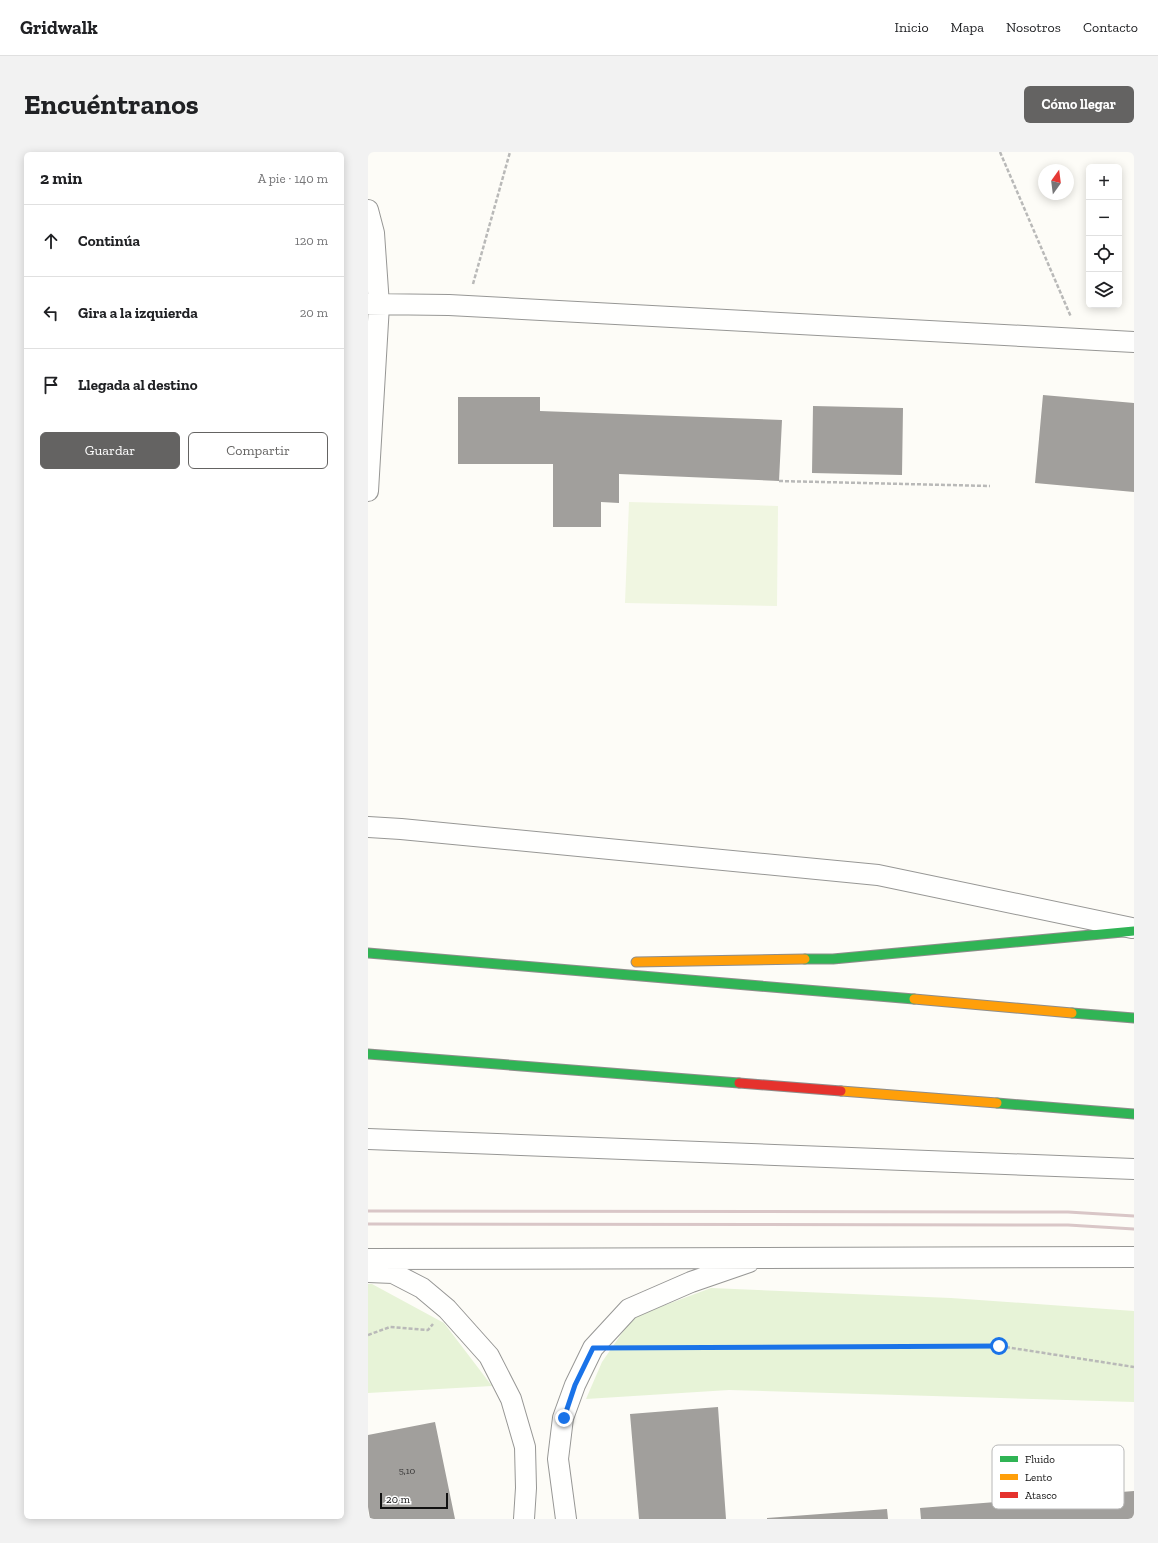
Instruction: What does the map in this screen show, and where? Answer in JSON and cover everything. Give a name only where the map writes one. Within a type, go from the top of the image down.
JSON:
[{"type":"main road","points":[[629,963],[833,959],[1134,930]]},
{"type":"main road","points":[[368,952],[1134,1018]]},
{"type":"main road","points":[[518,965],[597,963]]},
{"type":"main road","points":[[368,1054],[1134,1114]]},
{"type":"street","points":[[368,210],[374,234],[374,304],[368,491]]},
{"type":"street","points":[[374,304],[467,306],[1134,342]]},
{"type":"street","points":[[368,827],[878,875],[1134,930]]},
{"type":"street","points":[[368,1139],[1134,1169]]},
{"type":"street","points":[[566,1519],[558,1459],[564,1418],[575,1385],[593,1348],[629,1309],[692,1282],[764,1257]]},
{"type":"street","points":[[368,1259],[1134,1257]]},
{"type":"street","points":[[368,1272],[393,1273],[422,1288],[447,1309],[489,1356],[511,1399],[525,1447],[526,1488],[524,1519]]},
{"type":"path","points":[[467,306],[510,152]]},
{"type":"path","points":[[1000,152],[1080,339]]},
{"type":"path","points":[[779,481],[990,486]]},
{"type":"path","points":[[368,1334],[390,1327],[428,1330],[447,1309]]},
{"type":"path","points":[[593,1348],[999,1346],[1134,1367]]},
{"type":"green space","points":[[629,502],[778,506],[777,606],[625,603]]},
{"type":"green space","points":[[368,1284],[372,1284],[444,1323],[492,1386],[368,1393]]},
{"type":"green space","points":[[711,1288],[951,1298],[1134,1311],[1134,1402],[729,1390],[586,1399],[602,1362],[633,1317]]},
{"type":"building","points":[[1043,395],[1134,403],[1134,492],[1035,483]]},
{"type":"building","points":[[458,397],[540,397],[540,411],[782,420],[779,481],[619,474],[619,503],[601,502],[601,527],[553,527],[553,464],[458,464]]},
{"type":"building","points":[[813,406],[903,408],[902,475],[812,473]]},
{"type":"building","points":[[718,1407],[726,1519],[639,1519],[630,1414]]},
{"type":"building","points":[[435,1422],[455,1519],[370,1519],[368,1507],[368,1435]]},
{"type":"building","points":[[1134,1491],[1134,1519],[921,1519],[920,1508],[992,1502],[992,1509],[1124,1509],[1124,1492]]},
{"type":"building","points":[[887,1509],[888,1519],[767,1519],[767,1518]]},
{"type":"railway","points":[[368,1211],[1068,1212],[1134,1216]]},
{"type":"railway","points":[[368,1224],[1068,1225],[1134,1229]]},
{"type":"traffic: fast","points":[[805,959],[833,959],[1134,931]]},
{"type":"traffic: fast","points":[[368,953],[914,999]]},
{"type":"traffic: fast","points":[[1072,1013],[1134,1018]]},
{"type":"traffic: fast","points":[[368,1054],[739,1083]]},
{"type":"traffic: fast","points":[[997,1103],[1134,1114]]},
{"type":"traffic: slow","points":[[636,962],[805,959]]},
{"type":"traffic: slow","points":[[914,999],[1072,1013]]},
{"type":"traffic: slow","points":[[841,1091],[997,1103]]},
{"type":"traffic: jam","points":[[739,1083],[841,1091]]},
{"type":"route","points":[[564,1418],[575,1385],[593,1348],[999,1346]]}]
